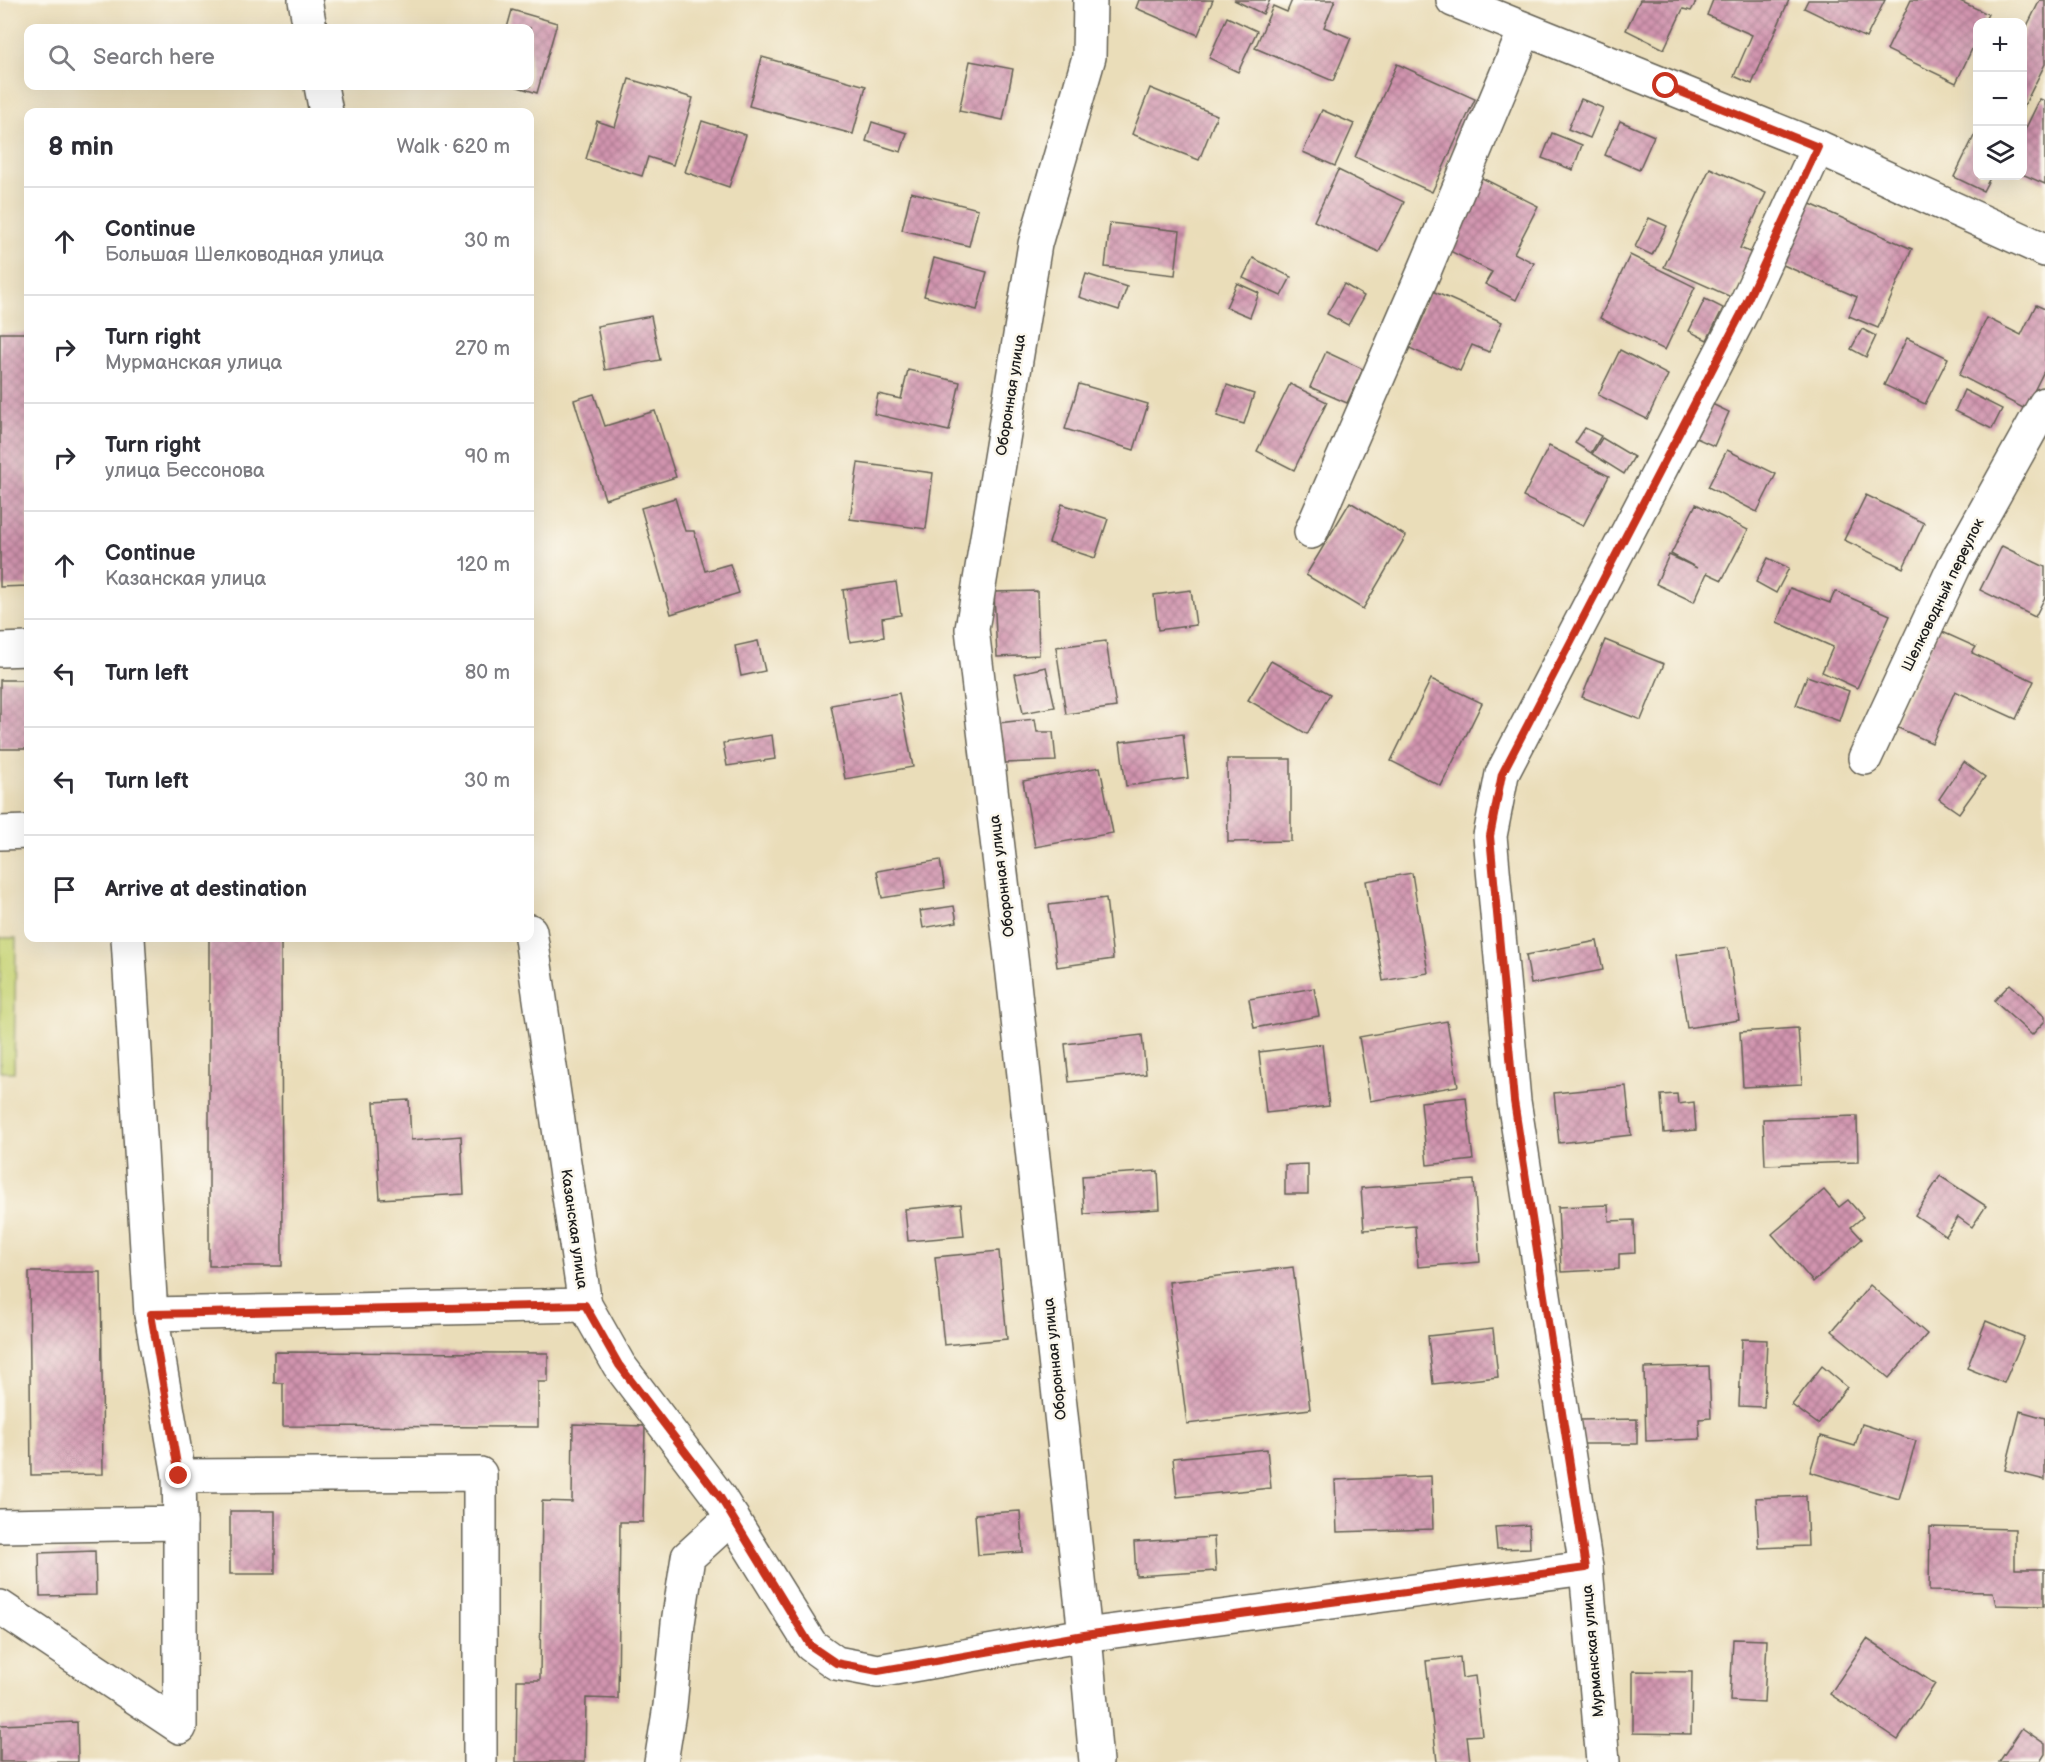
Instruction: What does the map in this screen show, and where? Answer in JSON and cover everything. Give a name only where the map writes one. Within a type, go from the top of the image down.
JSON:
[{"type":"street","points":[[305,0],[309,24]]},
{"type":"street","name":"Оборонная улица","points":[[1090,0],[1089,57],[1035,244],[972,629],[1015,986],[1096,1762]]},
{"type":"street","points":[[1453,0],[1818,147],[2045,250]]},
{"type":"street","points":[[1311,532],[1426,267],[1524,30]]},
{"type":"street","points":[[322,90],[326,108]]},
{"type":"street","name":"Мурманская улица","points":[[1603,1762],[1586,1568],[1514,1101],[1490,836],[1502,774],[1741,314],[1818,147]]},
{"type":"street","name":"Шелководный переулок","points":[[1865,758],[1954,567],[2045,404]]},
{"type":"street","points":[[0,650],[24,649]]},
{"type":"street","points":[[0,833],[24,832]]},
{"type":"street","points":[[0,1607],[180,1727],[179,1476],[151,1314],[128,942]]},
{"type":"street","name":"Казанская улица","points":[[531,942],[585,1305],[619,1365],[720,1497],[811,1646],[836,1663],[878,1671],[1084,1635],[1586,1568]]},
{"type":"street","points":[[151,1314],[585,1305]]},
{"type":"street","points":[[179,1476],[480,1474],[480,1762]]},
{"type":"street","points":[[661,1762],[688,1557],[732,1517]]},
{"type":"street","points":[[0,1526],[180,1523]]},
{"type":"green space","points":[[0,938],[16,938],[14,1072],[0,1072]]},
{"type":"building","points":[[1139,0],[1213,0],[1198,35],[1136,8]]},
{"type":"building","points":[[1234,0],[1270,0],[1263,14]]},
{"type":"building","points":[[1292,0],[1335,0],[1324,27],[1351,38],[1333,81],[1255,48],[1273,6],[1287,12]]},
{"type":"building","points":[[1640,0],[1697,0],[1691,11],[1683,9],[1664,49],[1626,30]]},
{"type":"building","points":[[1713,0],[1789,0],[1752,84],[1734,76],[1752,35],[1707,15]]},
{"type":"building","points":[[1808,0],[1885,0],[1866,38],[1804,8]]},
{"type":"building","points":[[1911,0],[1958,0],[1988,14],[1986,18],[1973,18],[1973,47],[1956,83],[1887,50]]},
{"type":"building","points":[[2040,0],[2045,0],[2045,64],[2027,100],[2027,72],[2027,26]]},
{"type":"building","points":[[512,10],[557,23],[537,93],[528,90],[534,90],[534,24],[508,24]]},
{"type":"building","points":[[1227,17],[1257,31],[1238,72],[1209,58]]},
{"type":"building","points":[[762,57],[866,86],[853,134],[749,106]]},
{"type":"building","points":[[970,61],[1013,69],[1003,120],[959,111]]},
{"type":"building","points":[[1397,64],[1475,99],[1432,192],[1355,157]]},
{"type":"building","points":[[629,79],[693,98],[673,165],[648,157],[642,176],[586,159],[597,121],[615,127]]},
{"type":"building","points":[[1150,88],[1217,115],[1199,160],[1132,134]]},
{"type":"building","points":[[1581,99],[1603,108],[1590,138],[1568,129]]},
{"type":"building","points":[[2040,99],[2045,101],[2045,184],[2027,176],[2027,126]]},
{"type":"building","points":[[1322,110],[1354,124],[1335,166],[1303,152]]},
{"type":"building","points":[[702,121],[746,135],[729,187],[685,172]]},
{"type":"building","points":[[1620,121],[1654,136],[1639,170],[1605,155]]},
{"type":"building","points":[[872,122],[907,133],[901,152],[866,141]]},
{"type":"building","points":[[1552,133],[1582,145],[1573,170],[1542,158]]},
{"type":"building","points":[[1973,138],[1973,180],[1989,180],[1983,191],[1954,177]]},
{"type":"building","points":[[1710,168],[1766,193],[1740,248],[1752,253],[1731,297],[1664,267]]},
{"type":"building","points":[[1338,170],[1404,202],[1379,252],[1314,221]]},
{"type":"building","points":[[1478,176],[1538,206],[1514,253],[1534,263],[1516,300],[1485,284],[1492,272],[1442,247]]},
{"type":"building","points":[[911,192],[978,209],[969,246],[902,230]]},
{"type":"building","points":[[1808,203],[1912,249],[1878,328],[1849,316],[1857,297],[1781,264]]},
{"type":"building","points":[[1649,218],[1667,226],[1652,255],[1635,247]]},
{"type":"building","points":[[1110,223],[1180,231],[1175,275],[1105,267]]},
{"type":"building","points":[[1630,255],[1695,287],[1665,350],[1600,318]]},
{"type":"building","points":[[934,258],[987,272],[977,310],[924,296]]},
{"type":"building","points":[[1253,258],[1291,277],[1281,296],[1243,278]]},
{"type":"building","points":[[1086,274],[1127,287],[1119,310],[1079,297]]},
{"type":"building","points":[[1237,283],[1259,293],[1250,317],[1226,307]]},
{"type":"building","points":[[1344,284],[1364,296],[1348,325],[1327,314]]},
{"type":"building","points":[[1430,290],[1502,322],[1489,352],[1472,345],[1460,371],[1405,346]]},
{"type":"building","points":[[1705,299],[1723,308],[1707,340],[1689,331]]},
{"type":"building","points":[[2036,305],[2045,309],[2045,369],[2025,409],[1959,375],[1987,318],[2021,335]]},
{"type":"building","points":[[651,316],[660,360],[605,370],[597,326]]},
{"type":"building","points":[[1862,329],[1876,336],[1866,357],[1851,349]]},
{"type":"building","points":[[0,333],[24,333],[24,586],[0,587]]},
{"type":"building","points":[[1907,338],[1948,358],[1925,404],[1884,385]]},
{"type":"building","points":[[1620,350],[1668,375],[1647,419],[1598,395]]},
{"type":"building","points":[[1326,352],[1363,369],[1347,403],[1310,387]]},
{"type":"building","points":[[908,370],[960,382],[949,431],[874,414],[878,394],[901,399]]},
{"type":"building","points":[[1079,384],[1148,404],[1134,450],[1065,429]]},
{"type":"building","points":[[1290,384],[1327,402],[1294,470],[1257,451]]},
{"type":"building","points":[[1227,385],[1254,394],[1244,424],[1217,416]]},
{"type":"building","points":[[1964,390],[2002,409],[1992,429],[1955,411]]},
{"type":"building","points":[[594,394],[605,426],[655,411],[676,477],[605,499],[574,400]]},
{"type":"building","points":[[1712,404],[1729,412],[1714,446],[1696,438]]},
{"type":"building","points":[[1585,428],[1601,436],[1591,453],[1575,443]]},
{"type":"building","points":[[1602,438],[1634,457],[1624,474],[1592,454]]},
{"type":"building","points":[[1549,446],[1609,476],[1583,526],[1523,497]]},
{"type":"building","points":[[1727,450],[1776,474],[1757,512],[1708,487]]},
{"type":"building","points":[[858,463],[933,473],[926,529],[850,519]]},
{"type":"building","points":[[1866,495],[1924,523],[1903,568],[1844,540]]},
{"type":"building","points":[[675,498],[685,531],[694,531],[705,571],[730,564],[739,593],[671,614],[641,508]]},
{"type":"building","points":[[1350,502],[1406,536],[1363,609],[1306,575]]},
{"type":"building","points":[[1062,504],[1108,519],[1095,558],[1049,543]]},
{"type":"building","points":[[1696,504],[1748,530],[1722,580],[1707,573],[1694,602],[1656,584],[1669,555],[1697,568],[1671,554]]},
{"type":"building","points":[[2002,546],[2045,567],[2045,597],[2035,617],[1980,590]]},
{"type":"building","points":[[1768,558],[1789,568],[1776,593],[1756,582]]},
{"type":"building","points":[[896,582],[901,615],[882,618],[884,637],[850,642],[843,590]]},
{"type":"building","points":[[1790,588],[1830,603],[1835,591],[1890,615],[1857,688],[1822,672],[1833,647],[1777,622]]},
{"type":"building","points":[[1191,590],[1196,625],[1158,630],[1154,595]]},
{"type":"building","points":[[1037,591],[1039,655],[997,657],[994,592]]},
{"type":"building","points":[[1938,630],[1976,647],[1972,653],[2034,681],[2016,719],[1955,691],[1932,743],[1894,726]]},
{"type":"building","points":[[1605,640],[1664,664],[1641,720],[1582,697]]},
{"type":"building","points":[[758,641],[765,671],[741,676],[735,646]]},
{"type":"building","points":[[1106,641],[1116,707],[1066,714],[1056,647]]},
{"type":"building","points":[[1271,661],[1330,694],[1307,734],[1248,700]]},
{"type":"building","points":[[1046,667],[1055,707],[1023,713],[1015,674]]},
{"type":"building","points":[[1807,676],[1849,691],[1839,721],[1796,705]]},
{"type":"building","points":[[1431,679],[1482,703],[1441,786],[1391,761]]},
{"type":"building","points":[[0,680],[24,680],[24,749],[0,749]]},
{"type":"building","points":[[899,693],[913,767],[845,779],[831,705]]},
{"type":"building","points":[[1035,719],[1037,732],[1053,732],[1056,761],[1005,763],[998,723]]},
{"type":"building","points":[[1183,734],[1188,778],[1126,786],[1120,742]]},
{"type":"building","points":[[772,735],[775,759],[727,766],[723,743]]},
{"type":"building","points":[[1227,759],[1291,759],[1291,841],[1228,842]]},
{"type":"building","points":[[1964,762],[1985,777],[1959,813],[1939,799]]},
{"type":"building","points":[[1100,767],[1113,833],[1035,847],[1023,781]]},
{"type":"building","points":[[940,860],[945,888],[882,898],[877,871]]},
{"type":"building","points":[[1412,873],[1428,973],[1383,981],[1366,881]]},
{"type":"building","points":[[1106,898],[1113,959],[1057,967],[1049,905]]},
{"type":"building","points":[[954,906],[957,922],[923,928],[920,911]]},
{"type":"building","points":[[1597,941],[1603,970],[1531,984],[1526,955]]},
{"type":"building","points":[[209,942],[281,942],[282,1266],[209,1266]]},
{"type":"building","points":[[1728,948],[1739,1020],[1687,1028],[1676,955]]},
{"type":"building","points":[[2010,984],[2045,1017],[2045,1021],[2032,1035],[1994,1001]]},
{"type":"building","points":[[1314,988],[1319,1016],[1254,1028],[1249,999]]},
{"type":"building","points":[[1447,1021],[1458,1086],[1370,1101],[1359,1037]]},
{"type":"building","points":[[1798,1028],[1802,1084],[1743,1087],[1740,1032]]},
{"type":"building","points":[[1142,1035],[1146,1074],[1069,1082],[1065,1044]]},
{"type":"building","points":[[1322,1044],[1329,1106],[1266,1113],[1259,1052]]},
{"type":"building","points":[[1626,1086],[1631,1135],[1559,1143],[1554,1093]]},
{"type":"building","points":[[1677,1094],[1678,1104],[1694,1102],[1696,1130],[1664,1133],[1661,1095]]},
{"type":"building","points":[[1466,1097],[1473,1160],[1427,1165],[1421,1102]]},
{"type":"building","points":[[409,1100],[411,1140],[461,1136],[464,1194],[380,1199],[374,1102]]},
{"type":"building","points":[[1857,1116],[1858,1162],[1765,1165],[1763,1119]]},
{"type":"building","points":[[1308,1164],[1308,1194],[1285,1194],[1285,1165]]},
{"type":"building","points":[[1158,1171],[1160,1209],[1084,1214],[1082,1176]]},
{"type":"building","points":[[1940,1176],[1986,1206],[1972,1227],[1958,1217],[1946,1236],[1915,1215]]},
{"type":"building","points":[[1474,1180],[1480,1262],[1418,1267],[1415,1226],[1364,1230],[1361,1188]]},
{"type":"building","points":[[1824,1190],[1839,1207],[1848,1200],[1863,1217],[1851,1227],[1862,1239],[1813,1282],[1772,1234]]},
{"type":"building","points":[[961,1204],[964,1236],[908,1241],[905,1209]]},
{"type":"building","points":[[1608,1205],[1609,1221],[1634,1220],[1635,1253],[1619,1254],[1619,1269],[1561,1272],[1558,1207]]},
{"type":"building","points":[[999,1251],[1007,1339],[944,1345],[935,1257]]},
{"type":"building","points":[[1293,1267],[1310,1409],[1187,1424],[1169,1282]]},
{"type":"building","points":[[29,1272],[101,1272],[103,1474],[31,1475]]},
{"type":"building","points":[[1870,1285],[1927,1334],[1889,1378],[1832,1331]]},
{"type":"building","points":[[1986,1321],[2024,1337],[2004,1383],[1967,1368]]},
{"type":"building","points":[[1493,1329],[1498,1377],[1433,1384],[1428,1336]]},
{"type":"building","points":[[1742,1339],[1767,1340],[1764,1407],[1739,1406]]},
{"type":"building","points":[[274,1352],[548,1353],[548,1382],[538,1382],[538,1427],[283,1426],[283,1383],[274,1383]]},
{"type":"building","points":[[1709,1366],[1711,1418],[1699,1419],[1700,1439],[1646,1441],[1644,1368]]},
{"type":"building","points":[[1822,1366],[1847,1387],[1818,1424],[1792,1405]]},
{"type":"building","points":[[2020,1411],[2045,1418],[2045,1480],[2005,1470]]},
{"type":"building","points":[[1637,1419],[1637,1444],[1581,1444],[1580,1420]]},
{"type":"building","points":[[573,1424],[645,1426],[643,1522],[620,1522],[618,1699],[586,1698],[585,1762],[516,1762],[517,1680],[540,1680],[542,1501],[572,1502]]},
{"type":"building","points":[[1862,1424],[1916,1441],[1899,1499],[1810,1472],[1821,1436],[1855,1446]]},
{"type":"building","points":[[1267,1449],[1271,1488],[1177,1497],[1173,1458]]},
{"type":"building","points":[[1431,1476],[1433,1529],[1337,1532],[1335,1480]]},
{"type":"building","points":[[1806,1496],[1808,1546],[1759,1548],[1756,1498]]},
{"type":"building","points":[[230,1511],[275,1511],[275,1574],[230,1574]]},
{"type":"building","points":[[1020,1511],[1023,1552],[978,1555],[975,1514]]},
{"type":"building","points":[[1529,1525],[1530,1548],[1497,1549],[1495,1527]]},
{"type":"building","points":[[1930,1527],[2015,1529],[2015,1569],[2044,1569],[2044,1606],[1996,1605],[1993,1592],[1929,1591]]},
{"type":"building","points":[[1214,1537],[1216,1571],[1136,1576],[1134,1542]]},
{"type":"building","points":[[95,1551],[96,1595],[40,1596],[39,1553]]},
{"type":"building","points":[[1733,1639],[1767,1640],[1764,1703],[1730,1701]]},
{"type":"building","points":[[1867,1639],[1935,1684],[1898,1740],[1830,1694]]},
{"type":"building","points":[[1460,1657],[1462,1678],[1475,1676],[1482,1735],[1467,1736],[1470,1762],[1437,1762],[1426,1661]]},
{"type":"building","points":[[1633,1671],[1692,1672],[1691,1734],[1633,1733]]},
{"type":"building","points":[[77,1722],[78,1762],[0,1762],[0,1725]]},
{"type":"building","points":[[2022,1728],[2045,1744],[2045,1754],[2040,1762],[1999,1762]]},
{"type":"route","points":[[179,1476],[151,1314],[585,1305],[619,1365],[720,1497],[811,1646],[836,1663],[878,1671],[1084,1635],[1586,1568],[1514,1101],[1490,836],[1502,774],[1741,314],[1818,147],[1666,86]]}]
